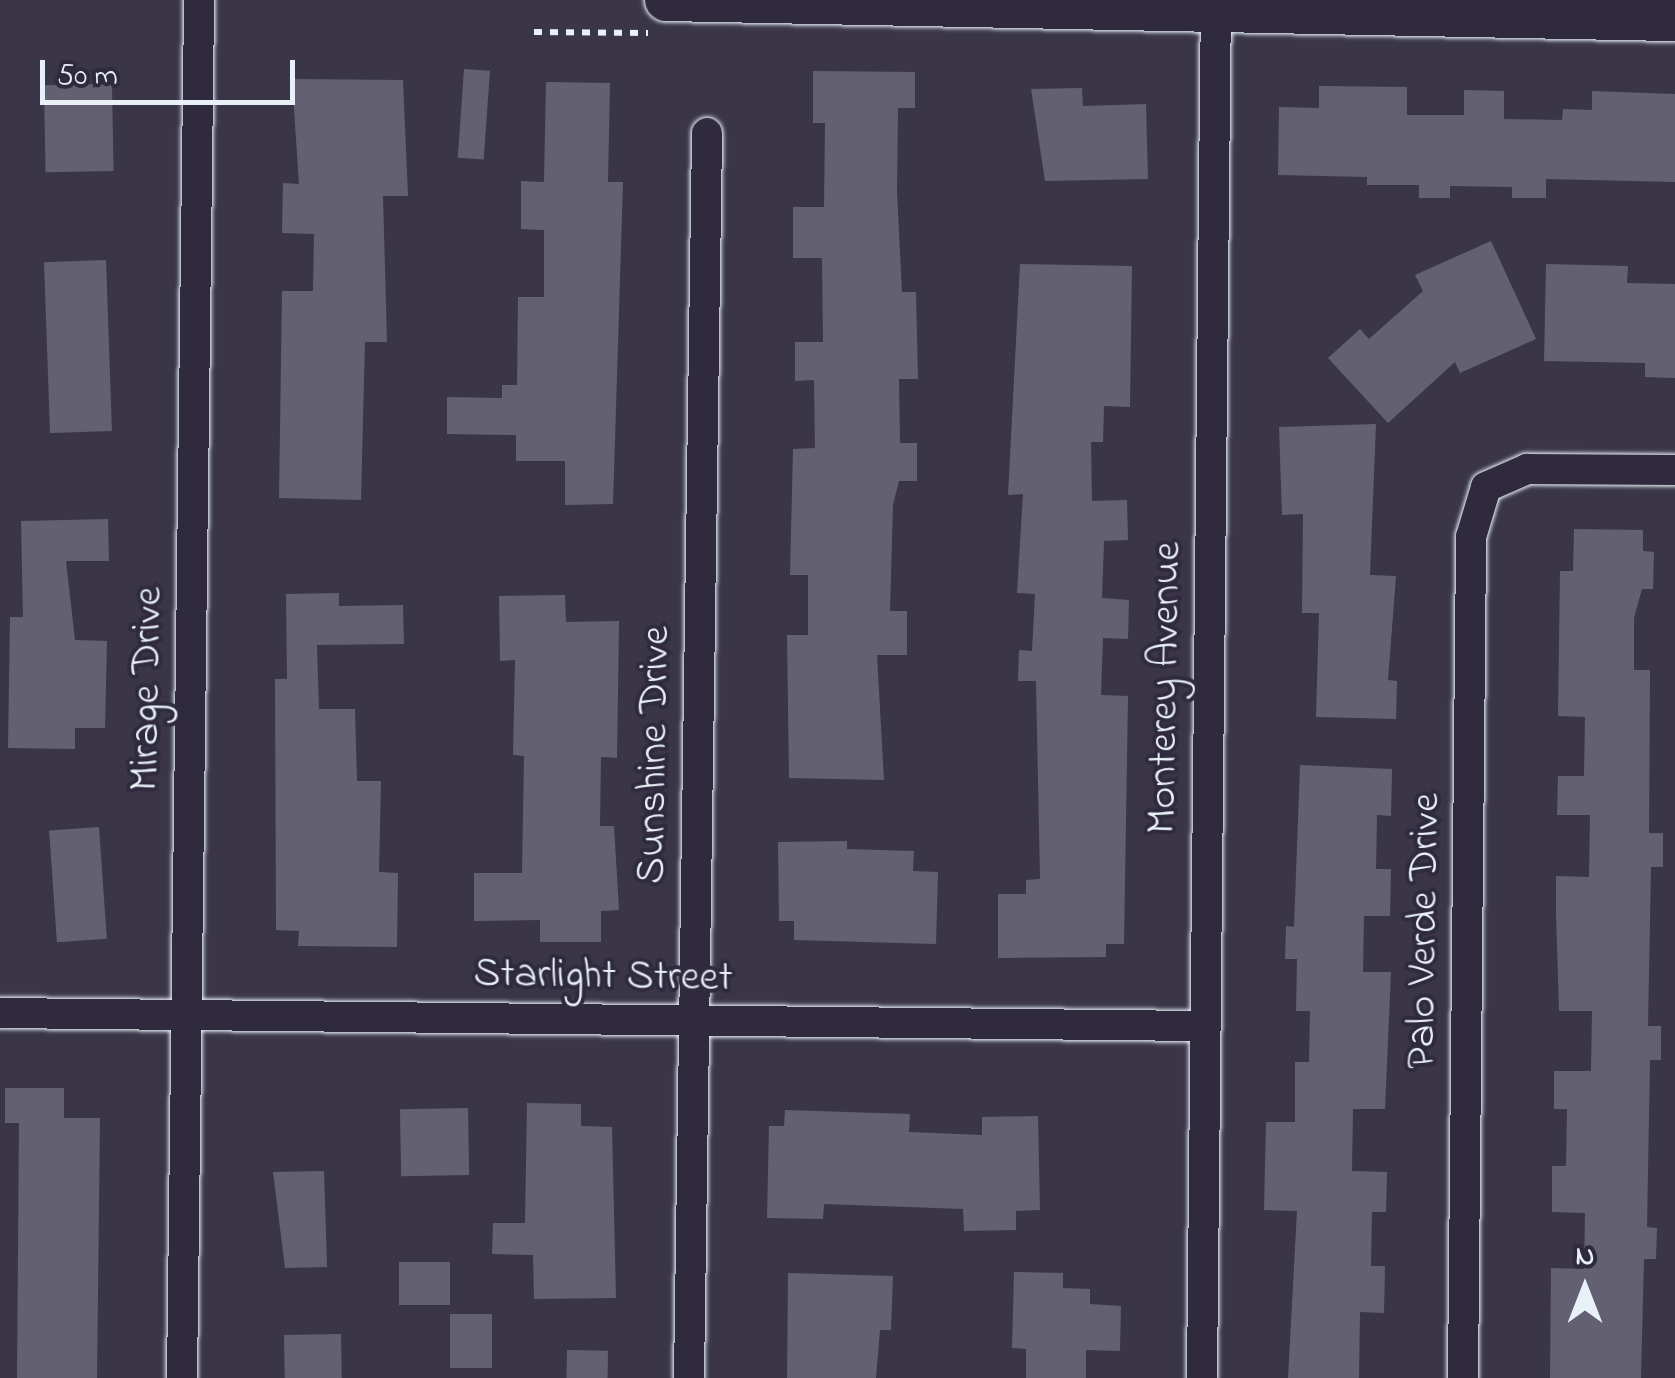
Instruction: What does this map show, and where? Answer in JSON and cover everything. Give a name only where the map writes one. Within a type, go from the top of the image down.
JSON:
[{"type":"street","name":"Mirage Drive","points":[[182,1378],[198,0]]},
{"type":"street","points":[[666,16],[1216,5],[1675,20]]},
{"type":"street","name":"Monterey Avenue","points":[[1202,1378],[1216,5]]},
{"type":"street","name":"Sunshine Drive","points":[[689,1378],[706,133]]},
{"type":"street","name":"Palo Verde Drive","points":[[1463,1378],[1471,537],[1486,487],[1527,469],[1675,470]]},
{"type":"street","name":"Starlight Street","points":[[0,1013],[1204,1026]]},
{"type":"path","points":[[534,32],[666,16]]},
{"type":"building","points":[[464,69],[490,71],[484,160],[458,158]]},
{"type":"building","points":[[813,71],[915,72],[915,108],[898,108],[897,192],[902,292],[916,292],[918,379],[899,379],[900,443],[917,443],[917,481],[899,481],[893,505],[890,611],[907,611],[907,655],[877,655],[884,780],[789,778],[787,635],[808,635],[808,575],[790,575],[793,449],[815,448],[814,380],[795,381],[795,342],[823,342],[822,258],[793,258],[793,207],[824,207],[825,123],[813,123]]},
{"type":"building","points":[[292,79],[403,80],[408,196],[383,196],[387,342],[365,342],[361,500],[279,498],[282,291],[313,291],[314,234],[282,233],[283,183],[299,184]]},
{"type":"building","points":[[546,82],[610,83],[608,182],[623,182],[613,504],[565,505],[565,461],[516,461],[516,435],[447,434],[447,397],[502,398],[502,385],[517,385],[518,297],[544,297],[544,230],[521,229],[521,181],[544,182]]},
{"type":"building","points":[[112,84],[114,171],[46,172],[44,85]]},
{"type":"building","points":[[1319,86],[1407,87],[1407,115],[1464,115],[1464,90],[1504,91],[1504,119],[1562,120],[1563,109],[1592,110],[1592,91],[1675,94],[1675,182],[1546,179],[1546,198],[1512,198],[1512,187],[1450,186],[1450,198],[1419,198],[1419,185],[1367,185],[1367,177],[1278,175],[1279,107],[1319,108]]},
{"type":"building","points":[[1082,88],[1083,106],[1146,104],[1148,179],[1045,181],[1031,89]]},
{"type":"building","points":[[1491,241],[1536,339],[1460,373],[1455,362],[1388,423],[1328,358],[1360,329],[1369,339],[1423,291],[1415,275]]},
{"type":"building","points":[[106,260],[112,431],[50,433],[44,262]]},
{"type":"building","points":[[1020,264],[1132,266],[1130,407],[1104,406],[1103,442],[1091,442],[1092,501],[1127,500],[1128,540],[1104,541],[1102,598],[1129,600],[1128,639],[1103,638],[1101,695],[1128,696],[1124,944],[1106,944],[1106,957],[998,958],[998,894],[1026,894],[1026,880],[1040,879],[1036,681],[1018,681],[1019,650],[1032,651],[1035,594],[1017,593],[1023,494],[1008,495]]},
{"type":"building","points":[[1546,264],[1628,266],[1627,283],[1675,284],[1675,378],[1645,377],[1645,363],[1544,361]]},
{"type":"building","points":[[1376,424],[1370,575],[1396,576],[1388,680],[1397,681],[1396,719],[1316,717],[1319,613],[1302,613],[1303,514],[1282,515],[1279,427]]},
{"type":"building","points":[[108,519],[109,561],[66,561],[75,640],[107,641],[105,728],[75,728],[75,749],[8,748],[10,617],[23,617],[21,521]]},
{"type":"building","points":[[1574,529],[1643,530],[1643,551],[1654,552],[1653,589],[1642,589],[1634,618],[1634,670],[1650,670],[1649,833],[1663,833],[1663,867],[1651,867],[1648,1026],[1661,1026],[1661,1060],[1650,1060],[1647,1227],[1657,1228],[1656,1259],[1644,1259],[1641,1378],[1550,1378],[1551,1268],[1584,1269],[1585,1213],[1552,1212],[1552,1166],[1566,1166],[1567,1109],[1554,1109],[1554,1071],[1591,1071],[1592,1011],[1559,1011],[1556,876],[1589,877],[1590,815],[1557,815],[1558,776],[1584,776],[1585,717],[1558,716],[1560,571],[1573,571]]},
{"type":"building","points":[[339,593],[339,606],[403,605],[404,644],[317,645],[319,709],[355,709],[357,781],[381,781],[379,872],[398,873],[397,947],[298,946],[299,931],[276,930],[275,679],[287,679],[286,594]]},
{"type":"building","points":[[565,595],[566,622],[619,621],[617,758],[601,757],[600,826],[614,826],[619,910],[601,911],[601,942],[540,942],[540,920],[474,921],[474,873],[522,873],[524,756],[513,755],[515,660],[500,661],[499,596]]},
{"type":"building","points":[[1300,765],[1392,769],[1391,816],[1377,815],[1376,869],[1391,869],[1390,916],[1364,916],[1363,972],[1391,972],[1385,1109],[1353,1109],[1352,1171],[1387,1172],[1386,1212],[1372,1212],[1371,1266],[1385,1266],[1384,1313],[1360,1312],[1359,1378],[1288,1378],[1297,1211],[1264,1210],[1266,1122],[1295,1122],[1295,1062],[1309,1062],[1310,1011],[1296,1011],[1297,959],[1285,959],[1286,926],[1294,927]]},
{"type":"building","points":[[99,827],[107,939],[57,942],[49,830]]},
{"type":"building","points":[[847,841],[847,849],[914,851],[913,871],[938,872],[936,944],[794,940],[794,921],[779,921],[778,842]]},
{"type":"building","points":[[5,1088],[64,1088],[64,1118],[100,1118],[97,1378],[17,1378],[19,1123],[5,1123]]},
{"type":"building","points":[[527,1103],[581,1104],[581,1126],[612,1127],[616,1298],[534,1299],[533,1255],[492,1254],[493,1223],[525,1223]]},
{"type":"building","points":[[468,1108],[469,1175],[401,1176],[400,1109]]},
{"type":"building","points":[[785,1110],[910,1114],[909,1132],[982,1135],[982,1117],[1038,1116],[1040,1210],[1016,1211],[1016,1230],[964,1231],[963,1209],[824,1204],[823,1219],[767,1218],[769,1126],[784,1126]]},
{"type":"building","points":[[324,1171],[327,1267],[285,1268],[273,1172]]},
{"type":"building","points":[[399,1262],[450,1262],[450,1305],[399,1305]]},
{"type":"building","points":[[1014,1272],[1063,1273],[1063,1288],[1090,1289],[1090,1304],[1121,1306],[1120,1351],[1086,1350],[1086,1378],[1026,1378],[1026,1349],[1012,1348]]},
{"type":"building","points":[[788,1273],[893,1276],[891,1330],[880,1330],[876,1378],[787,1378]]},
{"type":"building","points":[[450,1314],[492,1314],[492,1368],[450,1368]]},
{"type":"building","points":[[341,1334],[342,1378],[285,1378],[284,1335]]},
{"type":"building","points":[[567,1350],[608,1351],[608,1378],[567,1378]]}]
